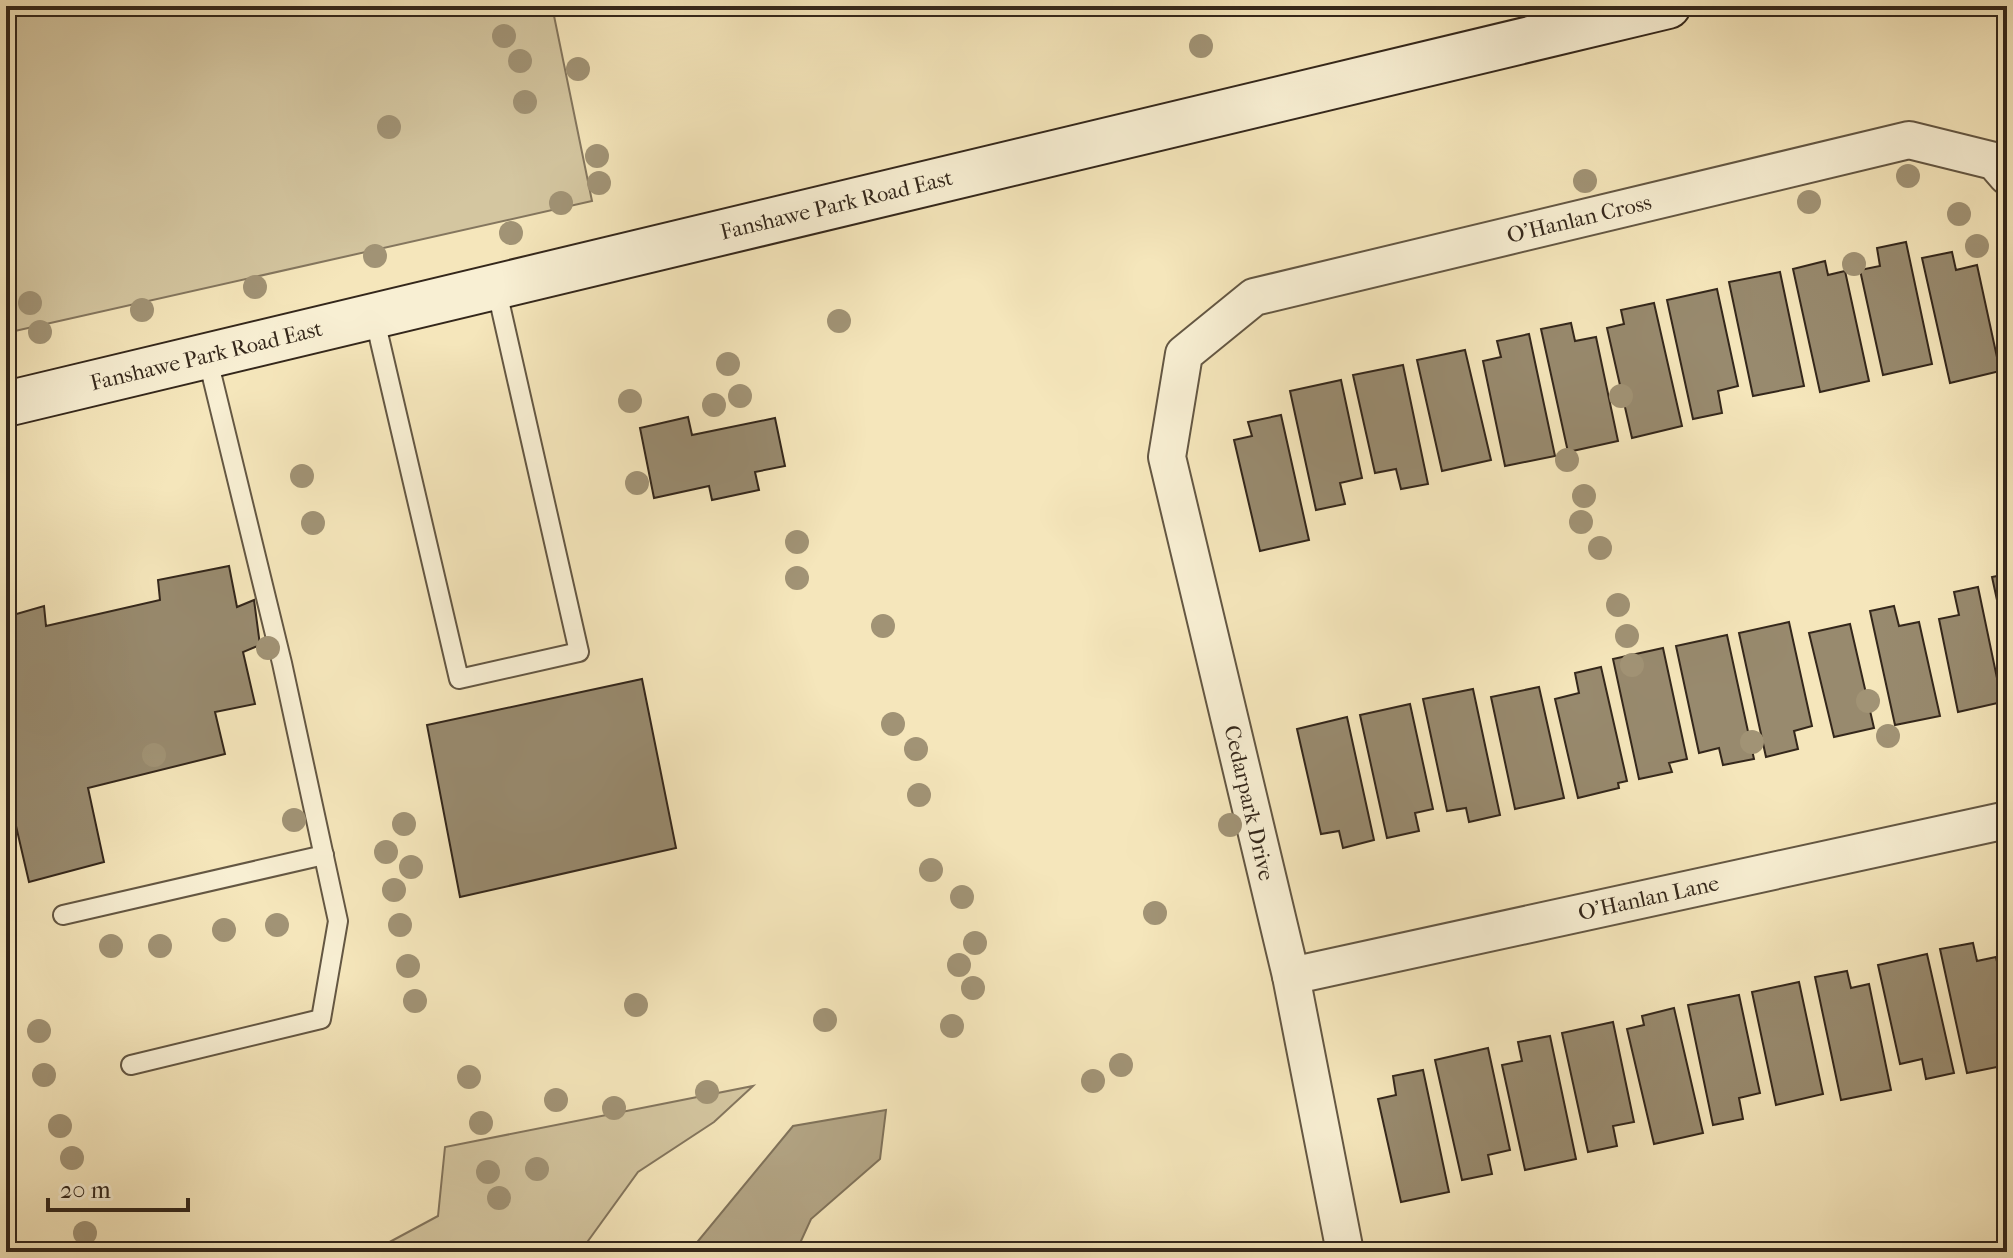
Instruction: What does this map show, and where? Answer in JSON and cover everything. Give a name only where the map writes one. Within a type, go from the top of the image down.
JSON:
[{"type":"main road","name":"Fanshawe Park Road East","points":[[6,404],[1668,6]]},
{"type":"street","name":"O'Hanlan Cross","points":[[1184,354],[1254,297],[1909,140],[2000,168]]},
{"type":"street","name":"Cedarpark Drive","points":[[1184,354],[1167,457],[1291,976],[1345,1252]]},
{"type":"street","name":"O'Hanlan Lane","points":[[1291,976],[2007,820]]},
{"type":"lane","points":[[374,316],[459,679],[579,652],[496,287]]},
{"type":"lane","points":[[131,1065],[321,1019],[338,921],[282,663],[207,356]]},
{"type":"lane","points":[[63,915],[324,855]]},
{"type":"shaded area","points":[[6,6],[552,6],[592,201],[6,333]]},
{"type":"shaded area","points":[[753,1086],[714,1122],[638,1172],[580,1252],[371,1252],[438,1216],[445,1147]]},
{"type":"shaded area","points":[[886,1110],[880,1159],[811,1219],[796,1252],[689,1252],[793,1126]]},
{"type":"building","points":[[1906,242],[1932,364],[1883,375],[1860,270],[1880,266],[1877,248]]},
{"type":"building","points":[[1952,252],[1956,270],[1977,265],[2000,371],[1950,383],[1922,258]]},
{"type":"building","points":[[1825,261],[1828,275],[1845,271],[1869,381],[1820,392],[1793,269]]},
{"type":"building","points":[[1780,272],[1804,386],[1753,396],[1729,282]]},
{"type":"building","points":[[1717,289],[1738,386],[1718,391],[1722,413],[1693,419],[1667,300]]},
{"type":"building","points":[[1654,303],[1682,426],[1632,438],[1607,328],[1624,324],[1621,310]]},
{"type":"building","points":[[1571,323],[1575,341],[1596,337],[1618,441],[1568,452],[1541,329]]},
{"type":"building","points":[[1529,334],[1555,456],[1505,466],[1483,361],[1501,357],[1497,341]]},
{"type":"building","points":[[1465,350],[1491,460],[1442,471],[1417,360]]},
{"type":"building","points":[[1403,365],[1428,484],[1401,489],[1396,469],[1375,473],[1353,375]]},
{"type":"building","points":[[1341,380],[1362,478],[1340,483],[1345,504],[1316,510],[1290,391]]},
{"type":"building","points":[[1281,415],[1309,540],[1260,551],[1234,440],[1252,436],[1248,422]]},
{"type":"building","points":[[688,417],[692,435],[775,418],[785,466],[755,472],[759,490],[712,500],[709,486],[654,498],[640,428]]},
{"type":"building","points":[[229,566],[237,607],[254,600],[260,645],[243,652],[255,704],[215,712],[225,754],[88,788],[104,862],[29,882],[6,783],[6,617],[44,606],[46,626],[160,600],[158,580]]},
{"type":"building","points":[[2007,574],[2007,646],[1992,577]]},
{"type":"building","points":[[1978,587],[2002,702],[1958,712],[1939,619],[1959,615],[1954,592]]},
{"type":"building","points":[[1894,606],[1899,626],[1919,622],[1940,716],[1895,725],[1870,611]]},
{"type":"building","points":[[1789,622],[1812,726],[1794,731],[1798,749],[1766,757],[1739,633]]},
{"type":"building","points":[[1850,624],[1874,728],[1834,737],[1809,633]]},
{"type":"building","points":[[1727,635],[1754,759],[1723,765],[1719,748],[1699,753],[1676,646]]},
{"type":"building","points":[[1663,648],[1687,759],[1669,763],[1672,772],[1639,779],[1613,659]]},
{"type":"building","points":[[1601,667],[1627,781],[1618,783],[1619,788],[1578,798],[1555,699],[1579,693],[1575,673]]},
{"type":"building","points":[[642,679],[676,848],[460,897],[427,725]]},
{"type":"building","points":[[1539,687],[1564,798],[1515,809],[1491,697]]},
{"type":"building","points":[[1473,689],[1500,815],[1469,822],[1466,808],[1447,811],[1423,699]]},
{"type":"building","points":[[1410,704],[1433,809],[1415,813],[1419,831],[1387,838],[1360,715]]},
{"type":"building","points":[[1347,717],[1374,840],[1343,848],[1339,831],[1321,834],[1297,729]]},
{"type":"building","points":[[1973,943],[1977,961],[1996,957],[2007,1009],[2007,1065],[1967,1073],[1940,949]]},
{"type":"building","points":[[1927,954],[1954,1073],[1926,1079],[1922,1059],[1900,1064],[1878,965]]},
{"type":"building","points":[[1847,971],[1851,988],[1869,984],[1891,1090],[1841,1100],[1815,977]]},
{"type":"building","points":[[1799,982],[1823,1094],[1776,1105],[1752,992]]},
{"type":"building","points":[[1739,995],[1760,1093],[1739,1098],[1743,1119],[1713,1125],[1688,1005]]},
{"type":"building","points":[[1674,1008],[1703,1133],[1654,1144],[1627,1029],[1644,1025],[1642,1016]]},
{"type":"building","points":[[1613,1022],[1634,1122],[1613,1126],[1617,1146],[1588,1152],[1562,1033]]},
{"type":"building","points":[[1550,1036],[1576,1159],[1525,1170],[1502,1065],[1522,1061],[1518,1042]]},
{"type":"building","points":[[1488,1048],[1510,1150],[1488,1155],[1492,1174],[1462,1180],[1435,1060]]},
{"type":"building","points":[[1423,1070],[1449,1192],[1401,1202],[1378,1099],[1396,1095],[1393,1076]]}]
